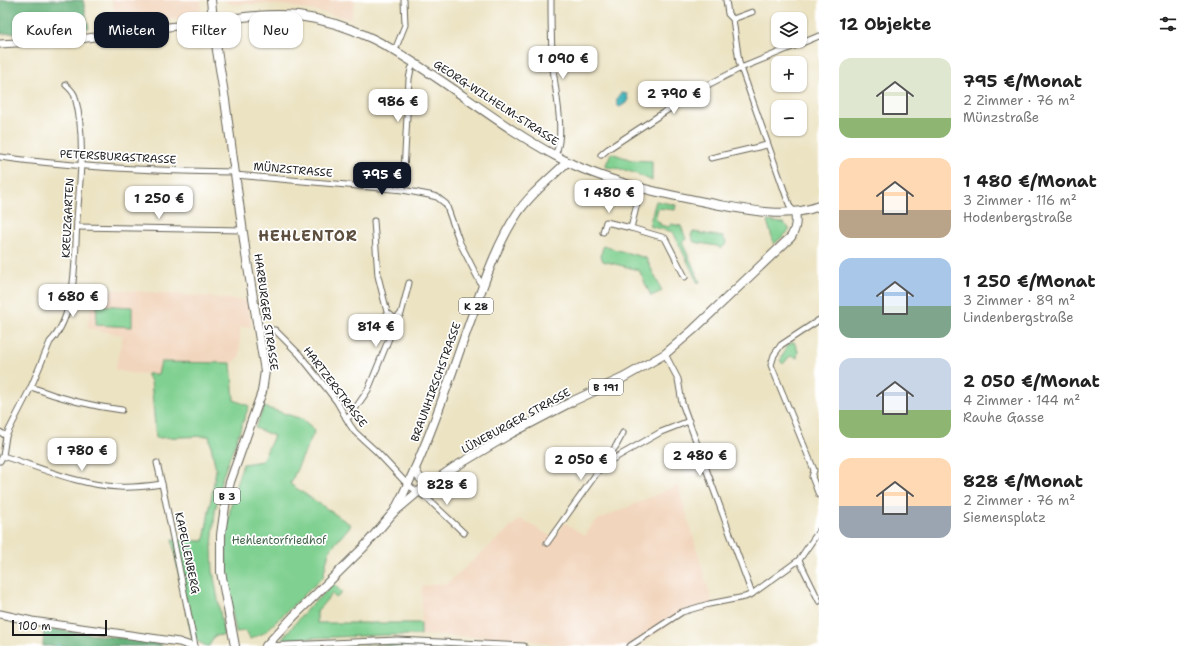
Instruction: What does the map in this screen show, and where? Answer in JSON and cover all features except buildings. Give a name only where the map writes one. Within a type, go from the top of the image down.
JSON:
[{"type":"main road","name":"HARBURGER STRASSE","points":[[211,0],[212,12]]},
{"type":"main road","name":"GEORG-WILHELM-STRASSE","points":[[241,18],[282,15],[316,19],[340,25],[361,33],[395,50],[416,63],[514,131],[567,162],[606,177],[680,197],[765,212],[795,212],[819,206]]},
{"type":"main road","points":[[0,44],[80,39],[177,27]]},
{"type":"main road","name":"HARBURGER STRASSE","points":[[217,48],[264,365],[263,385],[230,482],[221,535],[222,572],[235,646]]},
{"type":"main road","name":"BRAUNHIRSCHSTRASSE","points":[[393,513],[408,485],[436,418],[483,288],[503,240],[517,214],[533,194],[567,162]]},
{"type":"main road","name":"LÜNEBURGER STRASSE","points":[[266,646],[294,616],[363,548],[393,513],[418,492],[510,434],[573,401],[624,378],[665,354],[693,330],[791,237],[796,225],[795,212]]},
{"type":"main road","points":[[415,469],[419,478],[428,482],[435,480]]},
{"type":"main road","points":[[0,614],[32,621],[179,642],[191,646]]},
{"type":"street","points":[[395,50],[405,25],[404,0]]},
{"type":"street","points":[[551,0],[553,68],[560,136],[558,149],[555,155]]},
{"type":"street","points":[[726,0],[728,14],[733,19],[739,62],[790,207],[795,212]]},
{"type":"street","points":[[733,19],[752,12]]},
{"type":"street","points":[[601,155],[608,148],[698,90],[741,68],[819,36]]},
{"type":"street","points":[[403,190],[409,79],[411,69],[416,63]]},
{"type":"street","name":"KREUZGARTEN","points":[[0,461],[3,456],[6,436],[31,387],[50,342],[54,338],[66,312],[73,284],[81,166],[80,126],[75,95],[66,85]]},
{"type":"street","points":[[710,158],[767,145]]},
{"type":"street","name":"PETERSBURGSTRASSE","points":[[0,157],[81,166],[235,173]]},
{"type":"street","name":"MÜNZSTRASSE","points":[[235,173],[403,190],[437,197],[446,204],[460,243],[483,288]]},
{"type":"street","points":[[631,228],[641,187]]},
{"type":"street","points":[[374,221],[378,276],[387,312],[395,319]]},
{"type":"street","points":[[603,232],[606,222],[665,238],[684,277]]},
{"type":"street","points":[[76,227],[243,230]]},
{"type":"street","points":[[346,418],[350,416],[368,390],[392,331],[395,319],[401,314],[409,283]]},
{"type":"street","points":[[819,320],[780,345],[774,355],[771,365],[814,470],[812,478],[819,495]]},
{"type":"street","name":"HARTZERSTRASSE","points":[[259,330],[275,330],[284,338],[306,362],[337,402],[355,432],[377,452],[408,485],[443,513],[464,533]]},
{"type":"street","points":[[665,354],[678,379],[682,403],[752,594]]},
{"type":"street","points":[[31,387],[56,397],[80,404],[122,410]]},
{"type":"street","points":[[603,464],[661,432],[689,421]]},
{"type":"street","points":[[0,432],[6,436]]},
{"type":"street","points":[[547,543],[616,446],[623,433]]},
{"type":"street","points":[[3,456],[62,476],[92,484],[118,487],[139,487],[162,484]]},
{"type":"street","name":"KAPELLENBERG","points":[[157,463],[195,646]]},
{"type":"street","points":[[630,646],[682,612],[752,594],[800,560],[819,531]]},
{"type":"street","points":[[800,560],[819,601]]},
{"type":"street","points":[[266,646],[397,640],[524,646]]},
{"type":"shaded area","points":[[112,0],[201,0],[199,12],[177,12],[177,18],[169,19],[169,12],[114,12]]},
{"type":"shaded area","points":[[224,0],[355,0],[351,19],[289,6],[272,4],[231,4]]},
{"type":"shaded area","points":[[95,288],[247,301],[252,327],[240,327],[240,355],[234,363],[161,362],[159,374],[130,373],[115,370],[123,335],[87,328]]},
{"type":"shaded area","points":[[678,485],[714,609],[684,615],[636,646],[566,646],[525,639],[421,635],[422,586],[448,583],[520,519],[554,538],[565,523],[585,536],[594,522]]},
{"type":"green space","points":[[0,0],[83,0],[86,12],[12,12],[12,33],[0,34]]},
{"type":"green space","points":[[86,14],[89,28],[86,28]]},
{"type":"green space","points":[[611,153],[632,160],[652,161],[652,181],[629,171],[605,167]]},
{"type":"green space","points":[[656,201],[676,205],[675,210],[658,208],[655,219],[660,223],[660,225],[669,227],[671,224],[681,226],[686,239],[682,242],[700,282],[698,283],[673,232],[649,226]]},
{"type":"green space","points":[[767,221],[783,223],[789,228],[789,231],[774,244]]},
{"type":"green space","points":[[694,232],[723,237],[726,242],[725,245],[721,249],[717,246],[694,242],[691,235]]},
{"type":"green space","points":[[603,246],[646,258],[662,291],[651,296],[639,270],[603,261],[601,256]]},
{"type":"green space","points":[[97,305],[132,307],[132,327],[96,325]]},
{"type":"green space","points":[[794,342],[798,351],[797,358],[790,356],[783,364],[780,361],[786,348]]},
{"type":"green space","name":"Hehlentorfriedhof","points":[[161,362],[231,363],[234,400],[249,406],[221,481],[215,512],[212,547],[213,571],[224,635],[214,636],[209,646],[206,646],[192,638],[172,540],[204,541],[216,470],[209,436],[156,438],[151,381],[147,374],[158,374]]},
{"type":"green space","name":"Hehlentorfriedhof","points":[[264,407],[302,419],[315,430],[290,484],[351,525],[329,551],[323,577],[264,633],[250,639],[246,631],[236,632],[227,577],[226,546],[228,522],[243,464],[262,461],[274,436],[255,428]]},
{"type":"green space","points":[[334,584],[342,593],[336,598],[332,594],[317,611],[317,623],[421,623],[421,635],[282,639],[309,607]]},
{"type":"green space","points":[[44,628],[158,643],[163,646],[43,646]]},
{"type":"green space","points":[[423,644],[423,646],[345,646]]},
{"type":"water","points":[[621,93],[627,94],[628,99],[626,103],[620,107],[617,104],[617,100]]},
{"type":"district","name":"HEHLENTOR","points":[[308,236]]}]
